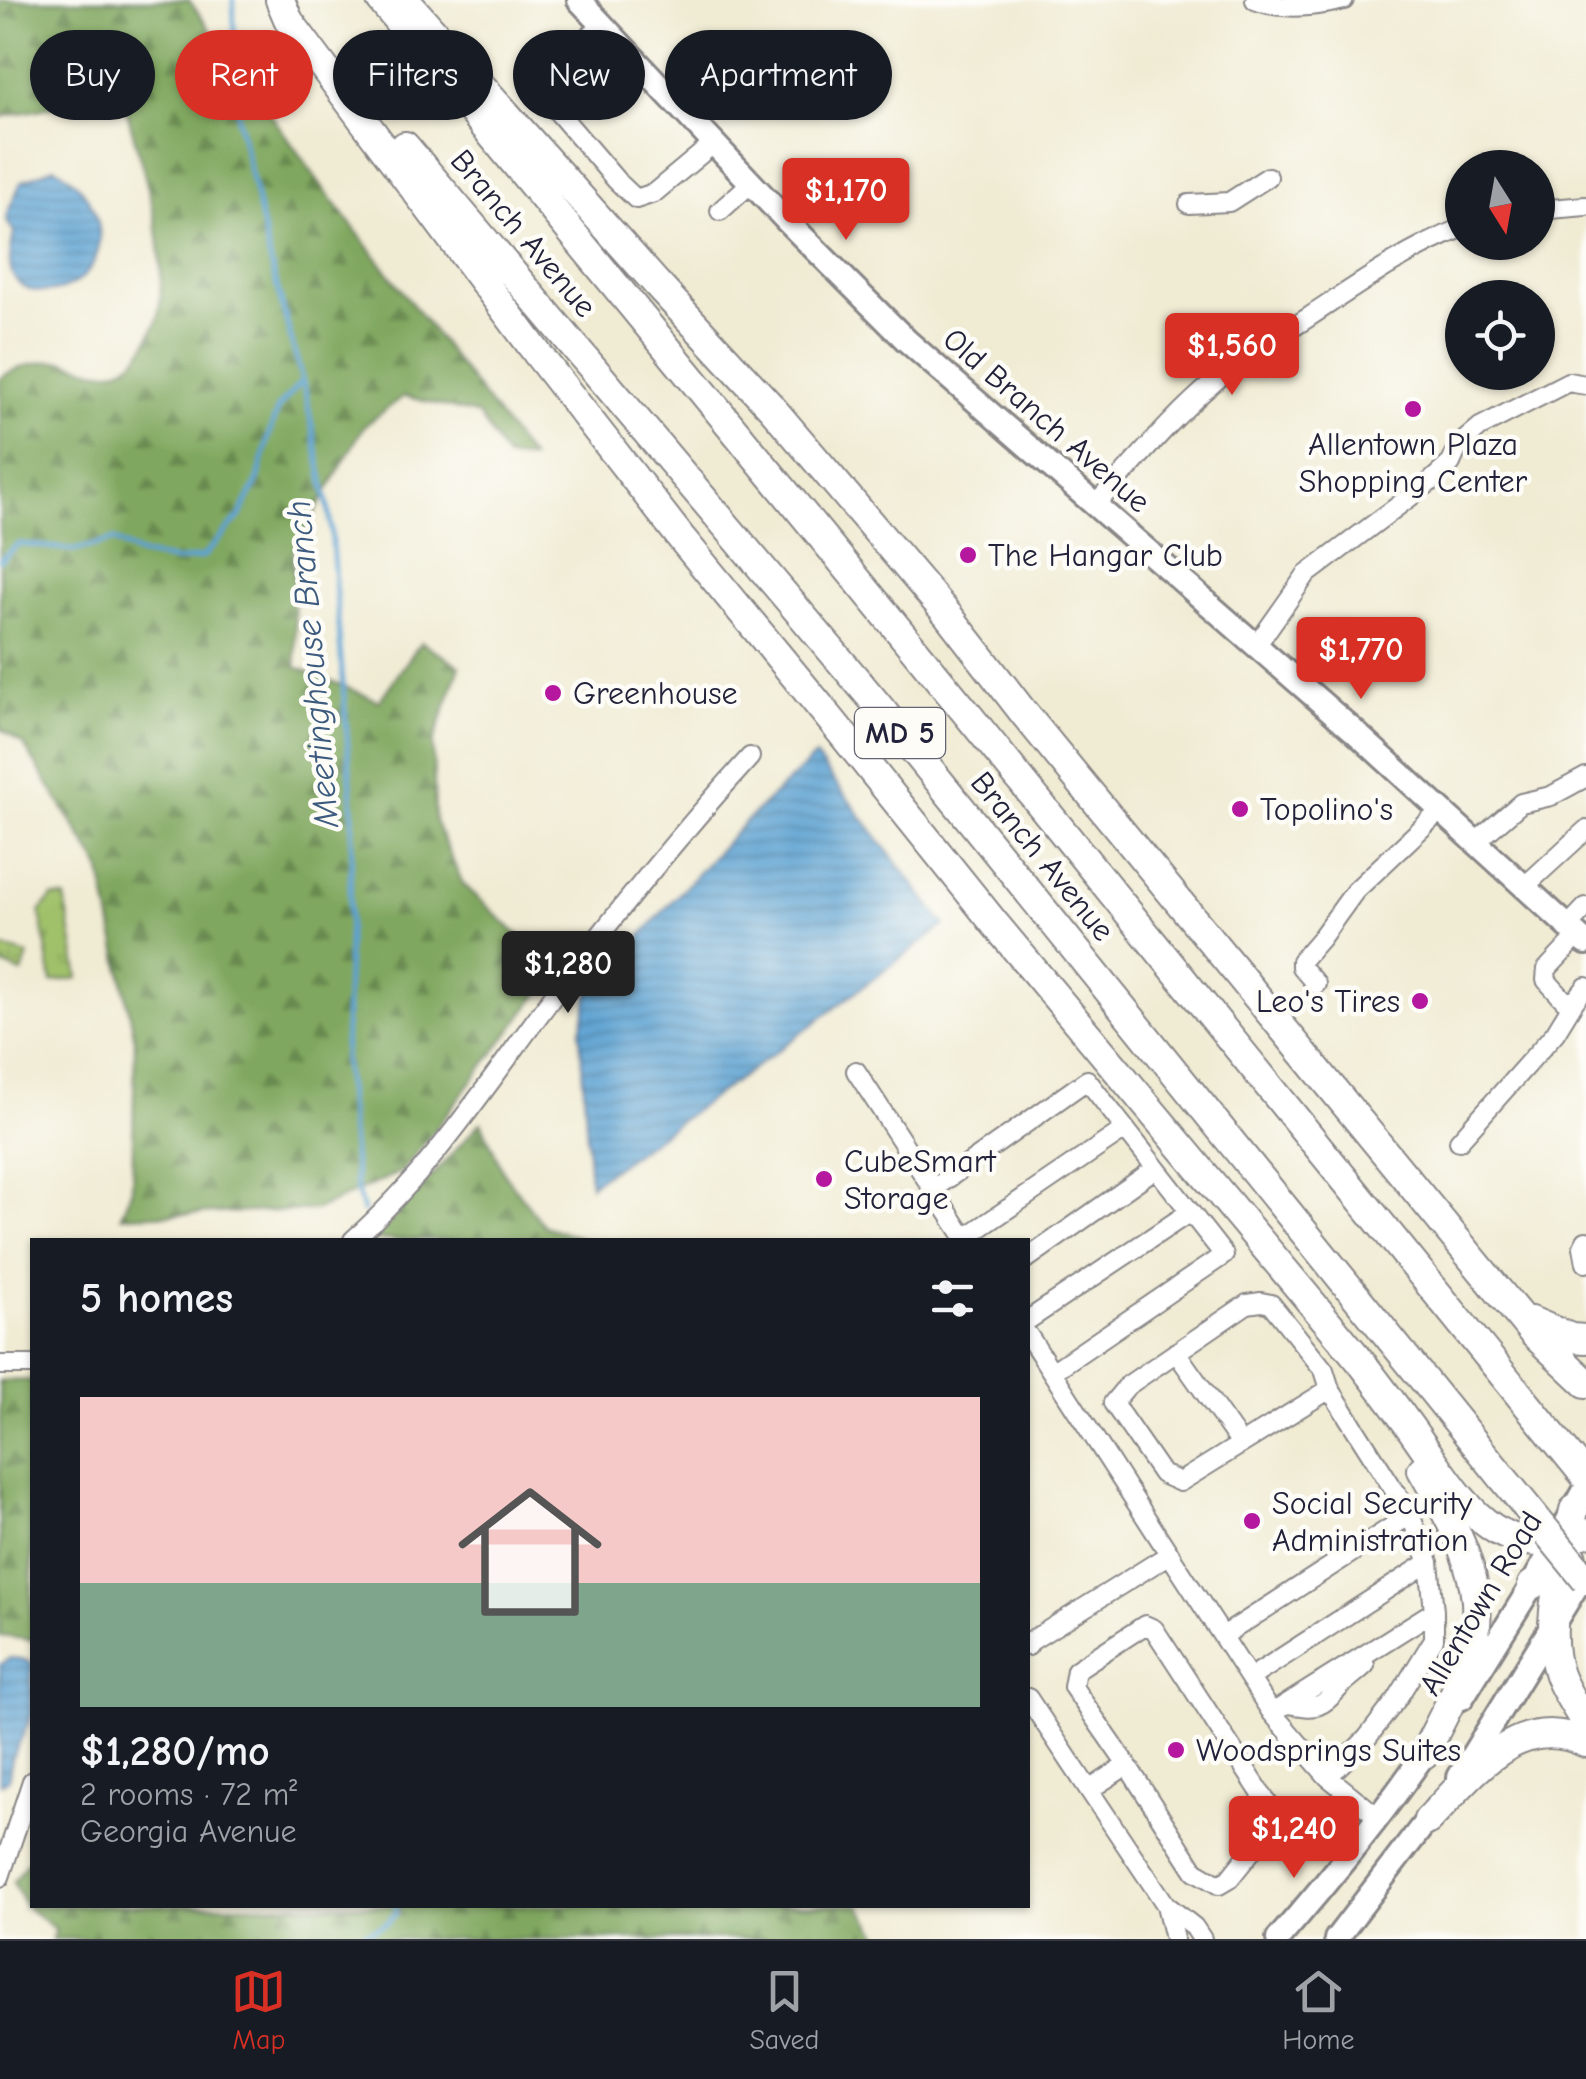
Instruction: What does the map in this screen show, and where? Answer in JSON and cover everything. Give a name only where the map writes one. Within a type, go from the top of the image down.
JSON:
[{"type":"highway","points":[[281,0],[300,35],[540,358],[661,512],[995,924],[1324,1318],[1470,1510],[1518,1540],[1576,1537]]},
{"type":"highway","name":"Branch Avenue","points":[[281,0],[874,702],[1586,1580]]},
{"type":"highway","name":"Branch Avenue","points":[[381,0],[924,660],[1586,1477]]},
{"type":"highway","points":[[406,0],[807,448],[948,615],[1534,1334],[1586,1383]]},
{"type":"highway","points":[[1520,1316],[1571,1338],[1586,1339]]},
{"type":"highway","points":[[1324,1318],[1418,1462],[1474,1582],[1478,1617],[1472,1650],[1424,1754]]},
{"type":"highway","points":[[1532,1585],[1576,1537]]},
{"type":"highway","points":[[1576,1537],[1554,1607],[1554,1654],[1558,1672],[1586,1724]]},
{"type":"highway","points":[[1428,1820],[1506,1745],[1546,1734],[1586,1744]]},
{"type":"main road","name":"Old Branch Avenue","points":[[580,0],[751,183],[906,340],[1441,810],[1577,935]]},
{"type":"main road","name":"Allentown Road","points":[[1278,1939],[1379,1818],[1479,1673],[1532,1585]]},
{"type":"main road","points":[[1336,1939],[1428,1820],[1554,1626]]},
{"type":"street","points":[[1255,0],[1290,7],[1344,0]]},
{"type":"street","points":[[603,24],[539,78],[540,90],[616,180],[636,199],[654,194],[714,144]]},
{"type":"street","points":[[1189,204],[1229,202],[1268,177]]},
{"type":"street","points":[[720,212],[751,183]]},
{"type":"street","points":[[1555,209],[1586,206]]},
{"type":"street","points":[[1095,505],[1213,382],[1398,259],[1445,234]]},
{"type":"street","points":[[1256,646],[1306,575],[1430,482],[1451,463],[1459,445],[1480,427],[1568,382],[1586,386]]},
{"type":"street","points":[[354,1238],[411,1182],[643,879],[750,757]]},
{"type":"street","points":[[1476,842],[1521,803],[1551,796],[1586,777]]},
{"type":"street","points":[[1316,984],[1301,968],[1301,960],[1355,891],[1441,810]]},
{"type":"street","points":[[1525,886],[1586,830]]},
{"type":"street","points":[[1574,1002],[1564,1000],[1546,980],[1548,970],[1577,935],[1586,907]]},
{"type":"street","points":[[1459,1141],[1555,1033],[1586,986]]},
{"type":"street","points":[[856,1071],[965,1238]]},
{"type":"street","points":[[933,1190],[1086,1080],[1224,1255],[1052,1372]]},
{"type":"street","points":[[967,1238],[1125,1129]]},
{"type":"street","points":[[1030,1257],[1156,1168]]},
{"type":"street","points":[[1030,1319],[1190,1212]]},
{"type":"street","points":[[1586,1241],[1586,1263]]},
{"type":"street","points":[[1328,1778],[1367,1738],[1434,1639],[1428,1562],[1410,1515],[1330,1389],[1324,1370],[1271,1304],[1247,1304],[1127,1386],[1114,1403],[1162,1474],[1180,1482],[1330,1389]]},
{"type":"street","points":[[1030,1337],[1250,1678],[1280,1708],[1328,1778],[1379,1818]]},
{"type":"street","points":[[1176,1352],[1241,1444]]},
{"type":"street","points":[[0,1365],[30,1365]]},
{"type":"street","points":[[1223,1636],[1410,1515]]},
{"type":"street","points":[[1030,1642],[1170,1554]]},
{"type":"street","points":[[1250,1678],[1428,1562]]},
{"type":"street","points":[[1280,1708],[1434,1611]]},
{"type":"street","points":[[1145,1624],[1154,1629],[1272,1810],[1274,1823],[1229,1879],[1218,1886],[1194,1871],[1127,1766],[1073,1687],[1074,1678],[1076,1670],[1145,1624]]},
{"type":"street","points":[[1030,1701],[1166,1905],[1194,1927],[1202,1939]]},
{"type":"street","points":[[1089,1790],[1127,1766]]},
{"type":"street","points":[[0,1876],[30,1788]]},
{"type":"street","points":[[1166,1905],[1174,1939]]},
{"type":"green space","points":[[0,0],[189,0],[210,30],[175,30],[175,120],[275,120],[531,459],[506,458],[479,415],[404,396],[364,426],[293,551],[296,667],[379,701],[421,642],[460,666],[433,743],[435,821],[463,884],[545,964],[541,991],[403,1171],[316,1210],[121,1216],[132,1188],[135,1040],[100,867],[24,745],[0,728],[0,378],[23,367],[58,361],[94,370],[116,370],[140,353],[154,327],[161,290],[158,239],[129,120],[155,120],[155,30],[30,30],[30,111],[0,117]]},
{"type":"green space","points":[[52,897],[65,898],[79,978],[52,982],[40,912]]},
{"type":"green space","points":[[0,947],[28,955],[22,973],[0,964]]},
{"type":"green space","points":[[481,1122],[505,1175],[544,1226],[581,1238],[375,1238]]},
{"type":"green space","points":[[30,1380],[30,1640],[0,1636],[0,1381]]},
{"type":"green space","points":[[30,1862],[30,1908],[862,1908],[882,1939],[52,1939],[56,1930],[25,1906],[13,1882]]},
{"type":"water","points":[[55,167],[69,176],[90,202],[100,232],[99,248],[83,277],[65,288],[43,292],[16,280],[10,256],[14,232],[6,220],[21,182]]},
{"type":"water","points":[[815,756],[945,925],[590,1185],[580,1035],[589,992],[745,822]]},
{"type":"water","points":[[10,1658],[30,1662],[30,1719],[12,1759],[8,1780],[0,1784],[0,1665]]},
{"type":"waterway","name":"Meetinghouse Branch","points":[[233,0],[238,118],[306,395],[330,517],[353,812],[344,1058],[356,1187],[363,1211]]},
{"type":"waterway","points":[[0,560],[19,544],[76,550],[114,540],[139,554],[177,561],[203,557],[239,517],[258,480],[278,408],[302,381]]},
{"type":"waterway","name":"Meetinghouse Branch","points":[[350,1939],[387,1923],[396,1908]]},
{"type":"place","name":"Allentown Plaza Shopping Center","points":[[1413,409]]},
{"type":"place","name":"The Hangar Club","points":[[968,555]]},
{"type":"place","name":"Greenhouse","points":[[553,693]]},
{"type":"place","name":"Topolino's","points":[[1240,809]]},
{"type":"place","name":"Leo's Tires","points":[[1420,1001]]},
{"type":"place","name":"CubeSmart Storage","points":[[824,1179]]},
{"type":"place","name":"Social Security Administration","points":[[1252,1521]]},
{"type":"place","name":"Woodsprings Suites","points":[[1176,1750]]}]
